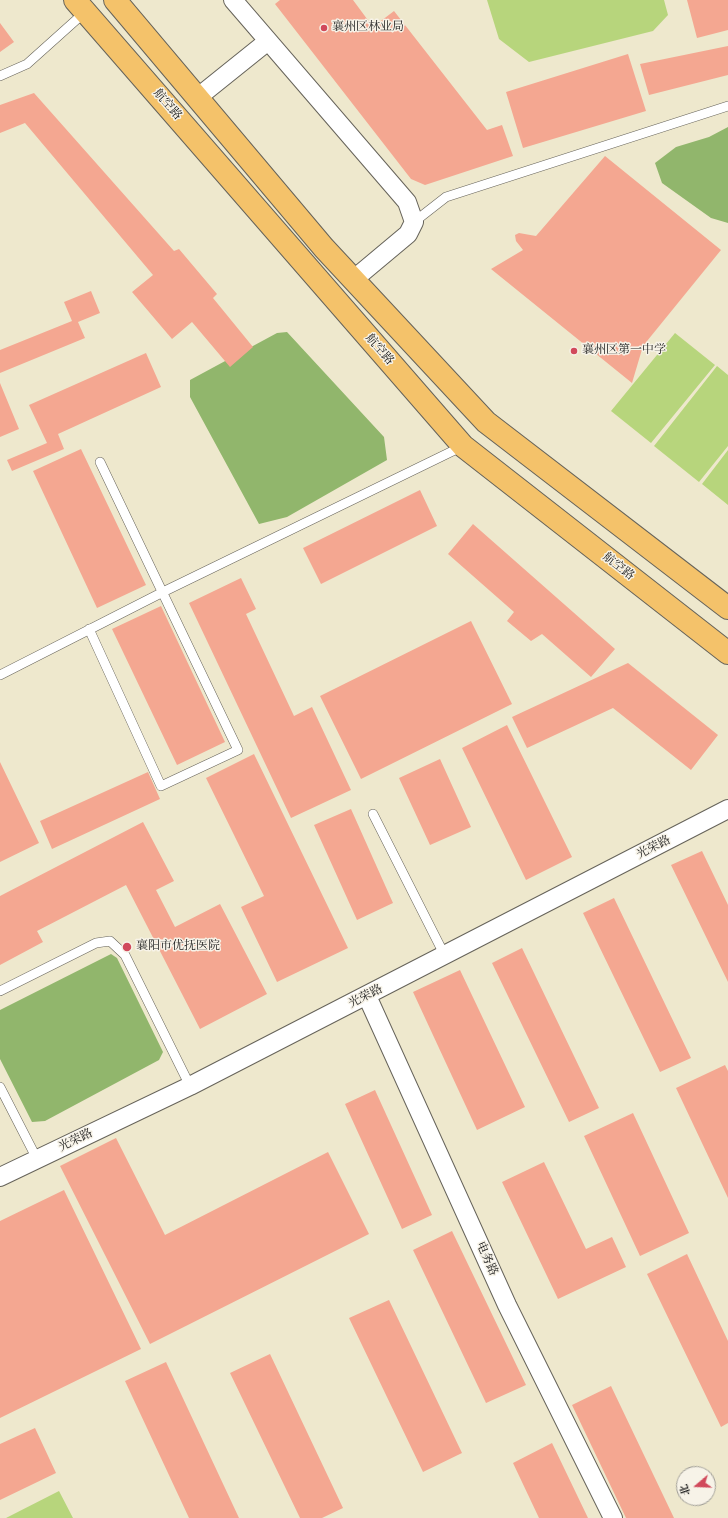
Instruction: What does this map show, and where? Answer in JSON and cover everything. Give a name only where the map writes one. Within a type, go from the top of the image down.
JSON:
[{"type":"main road","points":[[115,0],[324,248],[486,422],[728,608]]},
{"type":"main road","name":"航空路","points":[[80,6],[463,446],[728,653]]},
{"type":"street","points":[[233,0],[406,202],[414,222],[408,234],[353,280]]},
{"type":"street","points":[[197,98],[268,41]]},
{"type":"street","name":"光荣路","points":[[0,1177],[190,1086],[728,810]]},
{"type":"street","name":"电务路","points":[[367,996],[507,1305],[613,1518]]},
{"type":"lane","points":[[0,76],[27,64],[80,6]]},
{"type":"lane","points":[[414,222],[446,197],[728,106]]},
{"type":"lane","points":[[0,675],[163,592],[463,446]]},
{"type":"lane","points":[[90,629],[161,786],[238,750],[100,462]]},
{"type":"lane","points":[[372,814],[444,956]]},
{"type":"lane","points":[[0,991],[96,943],[110,942],[125,955],[190,1086]]},
{"type":"lane","points":[[0,1087],[37,1159]]},
{"type":"green space","points":[[487,0],[664,0],[668,15],[653,31],[529,62],[499,39]]},
{"type":"green space","points":[[728,127],[728,223],[711,218],[662,183],[655,163],[676,147],[709,137]]},
{"type":"green space","points":[[287,332],[384,437],[387,460],[287,517],[259,524],[190,397],[190,380],[277,333]]},
{"type":"green space","points":[[675,333],[715,365],[651,443],[611,411]]},
{"type":"green space","points":[[717,366],[728,375],[728,446],[699,482],[654,446]]},
{"type":"green space","points":[[728,450],[728,505],[702,484]]},
{"type":"green space","points":[[111,954],[117,958],[163,1052],[159,1060],[45,1121],[32,1122],[0,1059],[0,1010]]},
{"type":"green space","points":[[59,1491],[73,1518],[6,1518]]},
{"type":"building","points":[[280,0],[353,0],[373,27],[394,11],[487,130],[502,125],[513,156],[425,185],[411,179],[275,4]]},
{"type":"building","points":[[687,0],[728,0],[728,30],[697,38]]},
{"type":"building","points":[[0,23],[14,42],[0,52]]},
{"type":"building","points":[[728,46],[728,75],[649,95],[640,64]]},
{"type":"building","points":[[628,54],[646,111],[523,148],[506,92]]},
{"type":"building","points":[[34,93],[174,251],[179,249],[217,294],[213,298],[253,347],[230,367],[192,322],[172,339],[132,292],[153,275],[25,123],[0,133],[0,105]]},
{"type":"building","points":[[605,156],[721,250],[643,346],[632,383],[491,269],[523,250],[516,241],[515,235],[519,233],[536,236]]},
{"type":"building","points":[[91,291],[100,313],[78,322],[85,338],[0,373],[0,350],[72,321],[64,302]]},
{"type":"building","points":[[146,353],[161,387],[58,434],[64,449],[12,471],[7,460],[47,443],[29,405]]},
{"type":"building","points":[[0,383],[19,429],[0,437]]},
{"type":"building","points":[[81,449],[146,585],[97,608],[33,471]]},
{"type":"building","points":[[420,490],[437,526],[321,584],[303,548]]},
{"type":"building","points":[[473,524],[615,649],[591,677],[542,634],[531,641],[507,621],[514,612],[448,554]]},
{"type":"building","points":[[241,578],[256,609],[246,614],[294,716],[312,707],[351,790],[291,818],[189,603]]},
{"type":"building","points":[[161,606],[225,742],[177,765],[112,629]]},
{"type":"building","points":[[471,621],[512,704],[361,779],[320,696]]},
{"type":"building","points":[[628,663],[718,735],[691,770],[613,708],[527,748],[512,717]]},
{"type":"building","points":[[507,725],[572,857],[526,880],[462,748]]},
{"type":"building","points":[[254,754],[348,948],[277,982],[241,907],[264,896],[206,778]]},
{"type":"building","points":[[440,759],[471,827],[430,845],[399,778]]},
{"type":"building","points":[[0,762],[39,843],[0,862]]},
{"type":"building","points":[[148,772],[160,799],[52,849],[40,821]]},
{"type":"building","points":[[351,809],[393,903],[357,920],[314,825]]},
{"type":"building","points":[[143,822],[174,881],[156,890],[175,927],[220,904],[267,994],[200,1029],[126,885],[37,931],[43,942],[0,965],[0,896]]},
{"type":"building","points":[[702,851],[728,905],[728,982],[671,865]]},
{"type":"building","points":[[614,898],[691,1058],[660,1072],[583,913]]},
{"type":"building","points":[[522,948],[599,1108],[569,1122],[492,963]]},
{"type":"building","points":[[460,970],[525,1107],[477,1130],[413,992]]},
{"type":"building","points":[[725,1065],[728,1071],[728,1198],[676,1088]]},
{"type":"building","points":[[375,1090],[432,1215],[402,1229],[345,1104]]},
{"type":"building","points":[[633,1113],[689,1233],[640,1256],[584,1136]]},
{"type":"building","points":[[116,1138],[165,1235],[328,1152],[369,1234],[150,1344],[60,1166]]},
{"type":"building","points":[[544,1162],[586,1249],[612,1237],[626,1267],[558,1299],[502,1182]]},
{"type":"building","points":[[64,1190],[141,1349],[0,1418],[0,1221]]},
{"type":"building","points":[[452,1231],[526,1385],[486,1403],[413,1250]]},
{"type":"building","points":[[687,1254],[728,1341],[728,1423],[721,1427],[647,1274]]},
{"type":"building","points":[[389,1300],[462,1453],[423,1472],[349,1318]]},
{"type":"building","points":[[270,1354],[343,1508],[322,1518],[300,1518],[230,1373]]},
{"type":"building","points":[[166,1362],[239,1518],[189,1518],[125,1381]]},
{"type":"building","points":[[611,1386],[674,1518],[626,1518],[572,1405]]},
{"type":"building","points":[[35,1428],[56,1473],[0,1500],[0,1444]]},
{"type":"building","points":[[552,1443],[588,1518],[539,1518],[513,1463]]},
{"type":"place","name":"襄州区林业局","points":[[324,28]]},
{"type":"place","name":"襄州区第一中学","points":[[574,351]]},
{"type":"place","name":"襄阳市优抚医院","points":[[127,947]]}]
